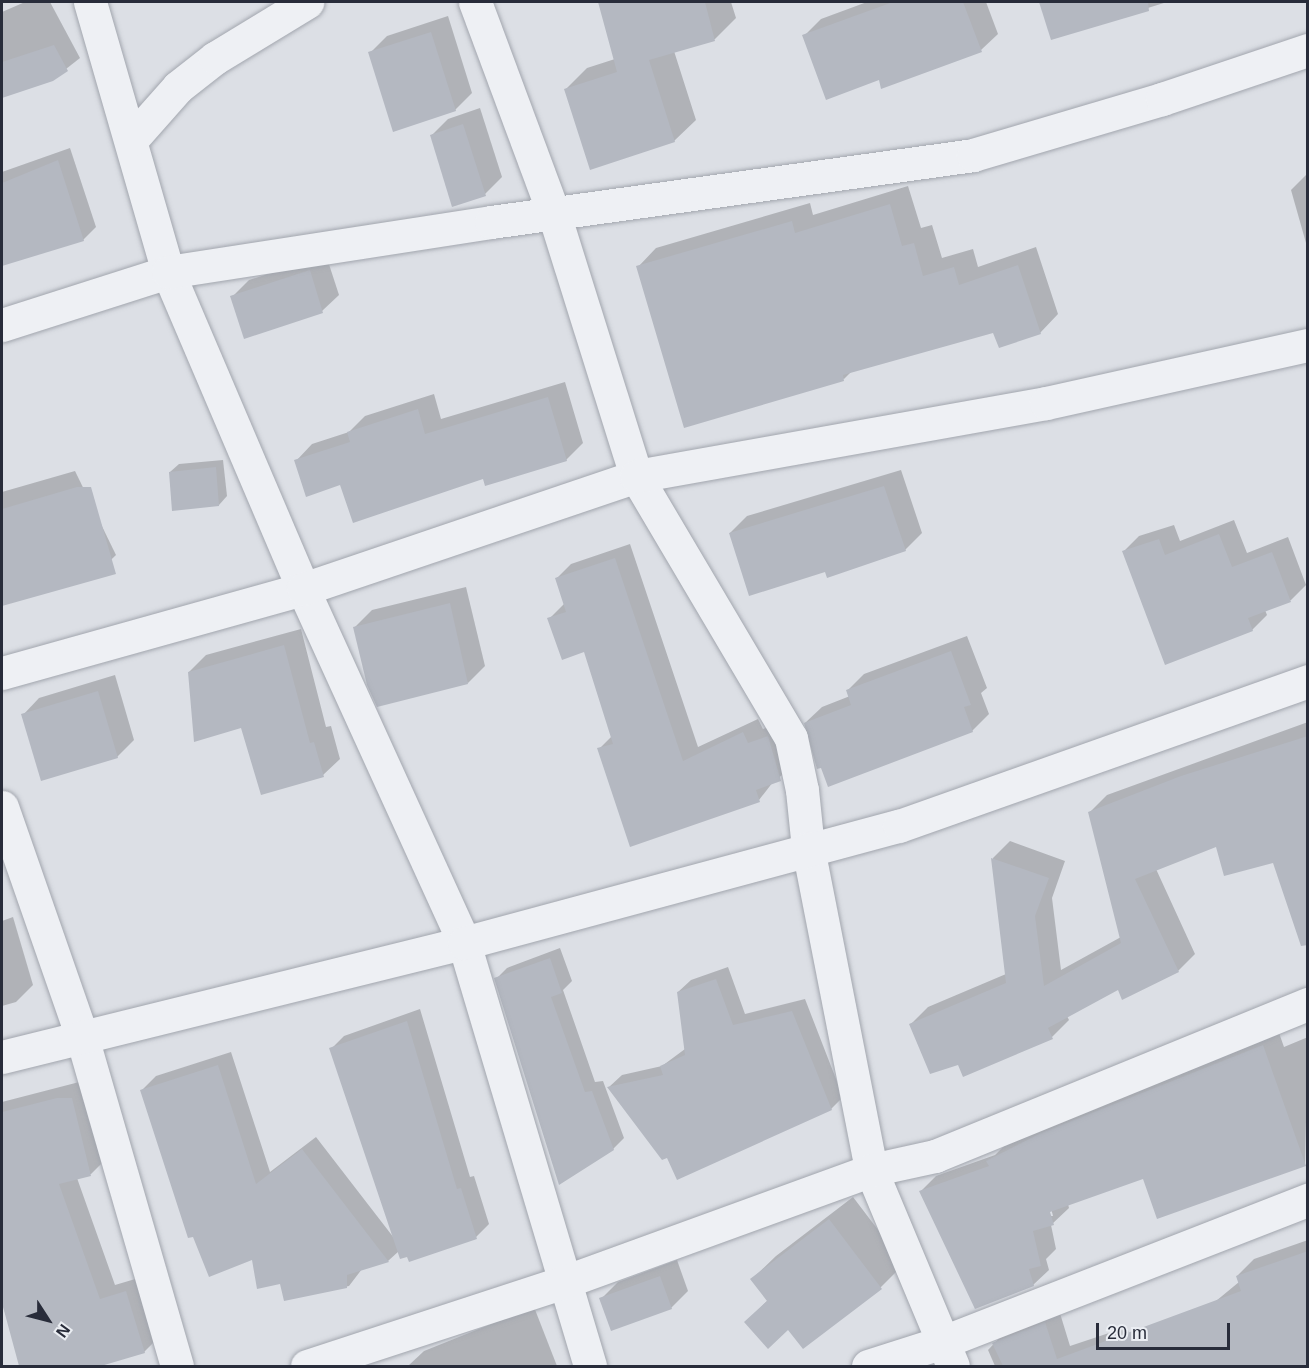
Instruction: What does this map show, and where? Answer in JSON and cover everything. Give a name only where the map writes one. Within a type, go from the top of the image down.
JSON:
[{"type":"street","points":[[90,2],[132,139],[168,272],[303,589],[464,943],[590,1366]]},
{"type":"street","points":[[132,139],[178,87],[215,58],[307,2]]},
{"type":"street","points":[[475,2],[554,214],[636,476],[791,738],[802,790],[808,848],[871,1170],[948,1354]]},
{"type":"street","points":[[2,325],[168,272],[554,214],[973,155],[1162,99],[1308,50]]},
{"type":"street","points":[[2,673],[303,589],[636,476],[1046,403],[1308,345]]},
{"type":"street","points":[[2,1057],[464,943],[808,848],[899,826],[1308,681]]},
{"type":"street","points":[[2,807],[82,1037],[177,1366]]},
{"type":"street","points":[[308,1366],[564,1282],[871,1170],[935,1156],[1308,1004]]},
{"type":"street","points":[[868,1366],[948,1354],[1308,1200]]},
{"type":"building","points":[[598,2],[705,2],[715,41],[649,60],[675,142],[590,170],[564,89],[617,72]]},
{"type":"building","points":[[893,2],[963,2],[982,52],[881,89],[879,80],[826,100],[802,35]]},
{"type":"building","points":[[1039,2],[1148,2],[1149,11],[1051,40]]},
{"type":"building","points":[[431,32],[456,111],[393,132],[368,52]]},
{"type":"building","points":[[54,45],[68,71],[53,81],[2,98],[2,62]]},
{"type":"building","points":[[463,124],[486,196],[452,207],[430,135]]},
{"type":"building","points":[[58,160],[84,241],[2,266],[2,183]]},
{"type":"building","points":[[890,204],[902,246],[914,243],[923,276],[954,267],[959,285],[1018,265],[1041,334],[999,348],[993,333],[843,375],[844,381],[684,428],[636,266],[792,221],[795,233]]},
{"type":"building","points":[[310,270],[323,313],[244,339],[230,296]]},
{"type":"building","points":[[548,397],[567,461],[485,486],[483,479],[353,523],[340,485],[306,497],[294,460],[350,442],[347,432],[418,409],[425,434]]},
{"type":"building","points":[[216,467],[219,506],[172,511],[169,472]]},
{"type":"building","points":[[884,486],[906,551],[827,578],[825,572],[749,596],[729,533]]},
{"type":"building","points":[[77,487],[91,487],[116,574],[2,606],[2,509]]},
{"type":"building","points":[[1219,534],[1232,567],[1272,552],[1291,602],[1248,618],[1253,631],[1165,665],[1122,551],[1159,539],[1165,555]]},
{"type":"building","points":[[615,558],[683,761],[743,732],[748,743],[768,736],[781,781],[756,790],[760,802],[630,847],[597,748],[613,744],[584,652],[562,660],[547,618],[566,612],[555,578]]},
{"type":"building","points":[[450,603],[468,684],[377,707],[367,685],[353,627]]},
{"type":"building","points":[[284,645],[310,743],[314,742],[324,777],[261,795],[241,728],[194,742],[188,672]]},
{"type":"building","points":[[951,651],[971,705],[964,707],[973,732],[828,787],[821,768],[817,769],[804,723],[851,705],[846,690]]},
{"type":"building","points":[[98,691],[118,758],[41,781],[21,714]]},
{"type":"building","points":[[1308,736],[1308,945],[1301,946],[1273,863],[1224,876],[1216,847],[1135,879],[1179,972],[1122,1000],[1118,990],[1048,1028],[1053,1039],[963,1077],[958,1065],[930,1074],[909,1024],[1006,983],[991,858],[1049,878],[1035,916],[1044,986],[1121,943],[1088,812],[1181,776]]},
{"type":"building","points":[[550,958],[562,993],[551,997],[585,1092],[592,1091],[614,1150],[559,1185],[494,978]]},
{"type":"building","points":[[716,979],[733,1025],[792,1011],[832,1110],[677,1180],[667,1158],[662,1160],[607,1087],[663,1075],[660,1066],[685,1055],[677,992]]},
{"type":"building","points":[[407,1021],[457,1189],[461,1188],[477,1239],[409,1262],[407,1257],[400,1259],[329,1048]]},
{"type":"building","points":[[1263,1045],[1306,1166],[1157,1219],[1143,1179],[1050,1212],[1054,1225],[1033,1231],[1041,1266],[1029,1269],[1034,1286],[975,1309],[919,1191],[989,1166],[986,1161],[1041,1133]]},
{"type":"building","points":[[218,1065],[256,1184],[302,1149],[389,1262],[347,1275],[347,1288],[284,1301],[280,1284],[257,1289],[252,1260],[209,1277],[193,1237],[188,1238],[140,1090]]},
{"type":"building","points":[[57,1098],[72,1098],[91,1176],[59,1184],[100,1299],[126,1291],[145,1353],[101,1366],[19,1366],[2,1303],[2,1112]]},
{"type":"building","points":[[829,1219],[882,1289],[803,1349],[788,1330],[768,1349],[744,1322],[767,1301],[750,1279]]},
{"type":"building","points":[[1308,1251],[1308,1366],[1003,1366],[992,1343],[1045,1322],[1057,1359],[1241,1291],[1236,1276]]},
{"type":"building","points":[[660,1276],[672,1309],[611,1331],[599,1298]]}]
